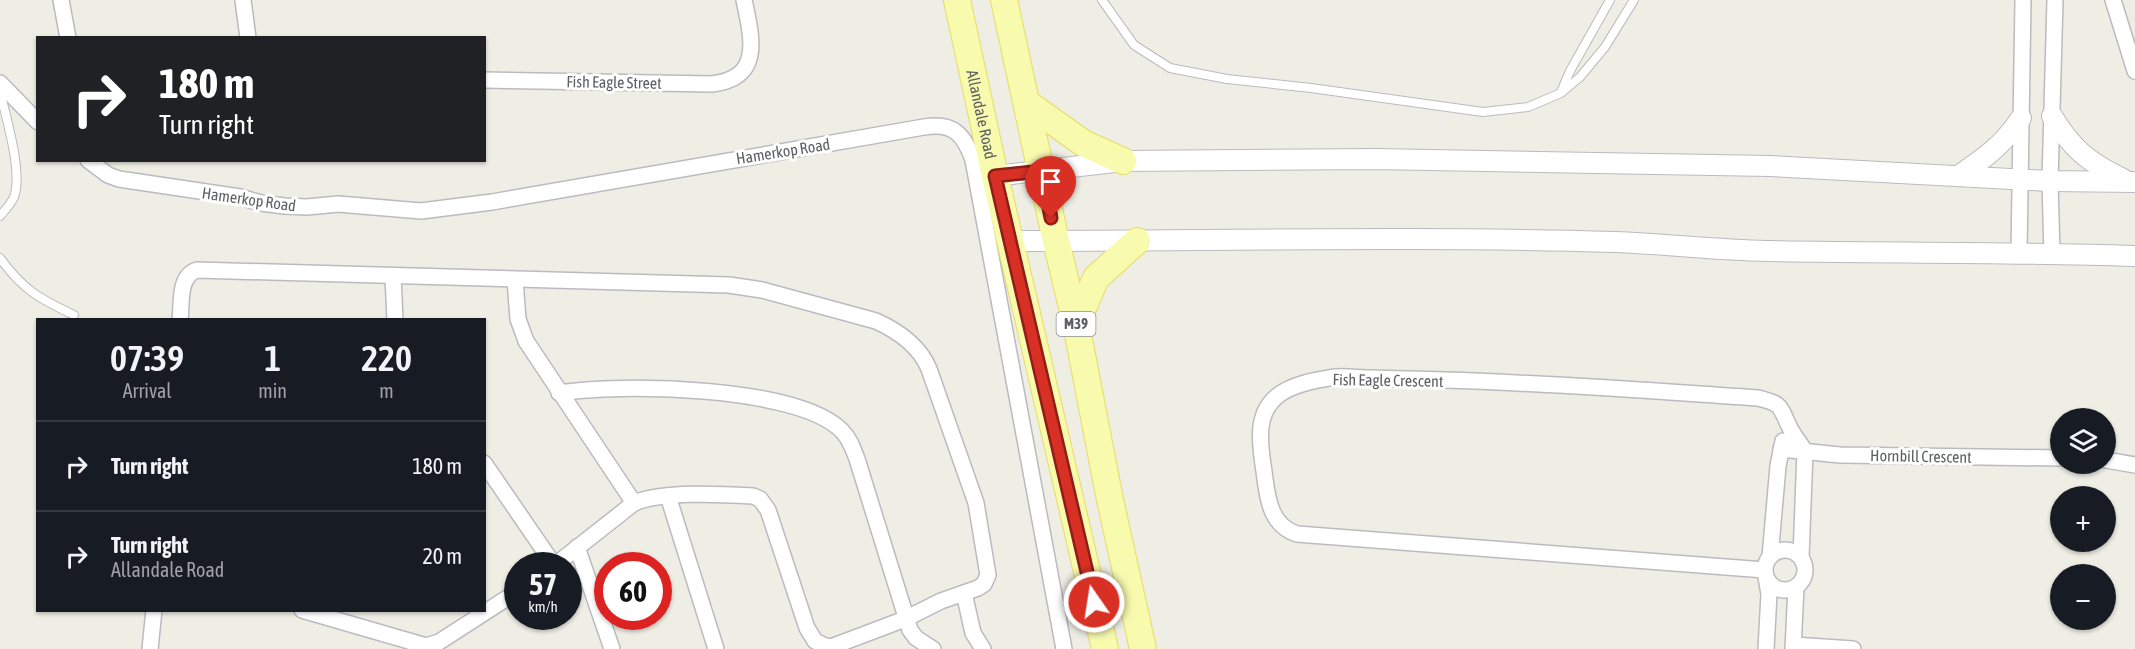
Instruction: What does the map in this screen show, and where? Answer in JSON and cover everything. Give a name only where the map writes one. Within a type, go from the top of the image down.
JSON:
[{"type":"main road","name":"Allandale Road","points":[[957,0],[995,176],[1104,649]]},
{"type":"main road","name":"M39","points":[[1004,0],[1076,324],[1109,495],[1143,649]]},
{"type":"main road","points":[[1027,103],[1069,134],[1123,161]]},
{"type":"main road","points":[[1076,324],[1096,279],[1137,241]]},
{"type":"street","points":[[61,0],[68,36]]},
{"type":"street","points":[[243,0],[248,36]]},
{"type":"street","name":"Fish Eagle Street","points":[[486,80],[712,84],[731,80],[741,75],[750,59],[751,41],[744,0]]},
{"type":"street","points":[[2019,252],[2023,0]]},
{"type":"street","points":[[2052,254],[2050,181],[2055,0]]},
{"type":"street","points":[[2113,0],[2135,71]]},
{"type":"street","points":[[0,83],[36,120]]},
{"type":"street","points":[[2052,116],[2066,140],[2084,156],[2102,169],[2132,182]]},
{"type":"street","points":[[1958,176],[1986,157],[2008,137],[2021,118]]},
{"type":"street","name":"Hamerkop Road","points":[[91,162],[108,175],[119,179],[240,197],[261,203],[307,207],[338,204],[421,211],[492,202],[924,126],[939,124],[950,127],[964,141],[973,160],[1064,649]]},
{"type":"street","points":[[995,176],[1123,161],[1375,159],[1770,166],[2050,181],[2132,182]]},
{"type":"street","points":[[1010,241],[1373,238],[1617,243],[1764,251],[2019,252],[2135,256]]},
{"type":"street","points":[[180,318],[184,282],[189,274],[197,270],[745,287],[884,324],[923,355],[976,503],[988,575],[981,586],[928,607],[905,619],[831,647],[815,641],[807,628],[765,504],[753,496],[648,498],[634,503],[571,552]]},
{"type":"street","points":[[393,276],[395,318]]},
{"type":"street","points":[[515,280],[518,319],[522,333],[559,393],[634,503]]},
{"type":"street","name":"Fish Eagle Crescent","points":[[1767,568],[1297,534],[1282,526],[1268,499],[1260,433],[1261,422],[1265,411],[1275,398],[1310,382],[1337,377],[1491,382],[1758,398],[1779,406],[1805,451]]},
{"type":"street","points":[[559,393],[584,388],[625,388],[738,394],[772,400],[806,410],[842,430],[857,459],[905,619],[913,634],[933,649]]},
{"type":"street","points":[[1766,649],[1769,594],[1767,568],[1781,449],[1788,425]]},
{"type":"street","name":"Hornbill Crescent","points":[[1781,449],[1839,454],[2050,458]]},
{"type":"street","points":[[1801,557],[1789,550],[1775,552],[1767,568],[1775,588],[1790,590],[1796,587],[1804,576],[1804,563],[1801,557],[1805,451]]},
{"type":"street","points":[[2116,462],[2135,465]]},
{"type":"street","points":[[486,466],[545,552]]},
{"type":"street","points":[[668,496],[716,649]]},
{"type":"street","points":[[577,547],[612,649]]},
{"type":"street","points":[[1796,587],[1793,647],[1853,649]]},
{"type":"street","points":[[964,593],[973,633],[983,649]]},
{"type":"street","points":[[486,608],[504,598]]},
{"type":"street","points":[[150,649],[154,612]]},
{"type":"street","points":[[310,612],[426,646],[439,642],[473,615]]},
{"type":"lane","points":[[1102,0],[1134,45],[1170,68],[1227,79],[1311,88],[1483,112],[1528,107],[1561,93],[1580,77],[1605,47],[1634,0]]},
{"type":"lane","points":[[1561,93],[1570,71],[1610,0]]},
{"type":"lane","points":[[0,92],[13,149],[17,182],[14,198],[0,216]]},
{"type":"lane","points":[[0,258],[38,298],[74,315]]},
{"type":"route","points":[[1051,218],[1042,171],[995,176],[1094,602]]}]
